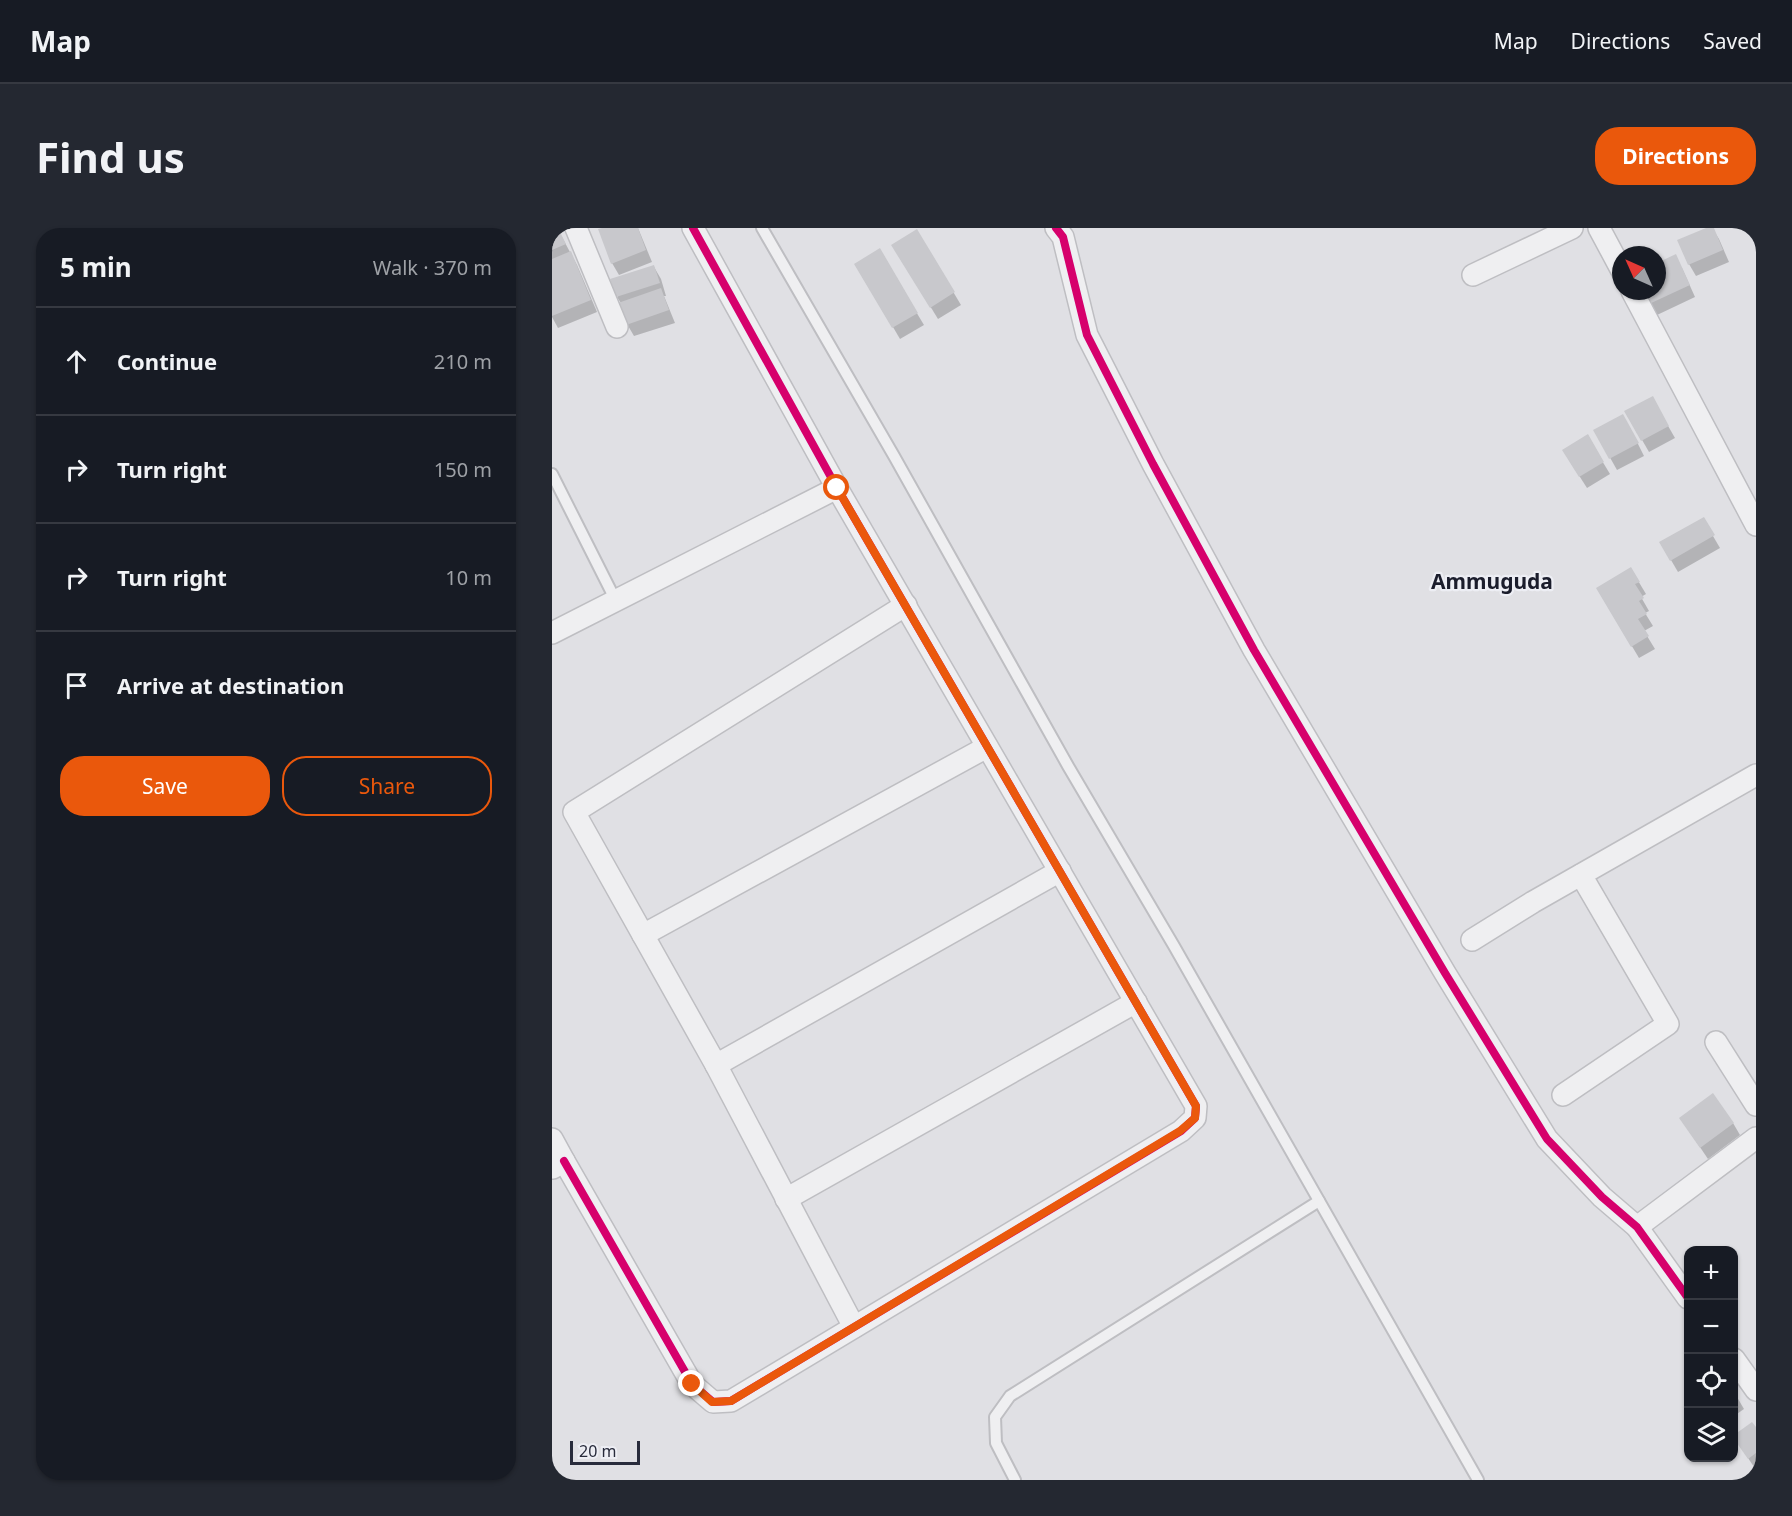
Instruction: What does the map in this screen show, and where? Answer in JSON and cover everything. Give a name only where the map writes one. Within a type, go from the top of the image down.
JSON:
[{"type":"street","points":[[576,228],[617,327]]},
{"type":"street","points":[[552,1139],[558,1165],[692,1384],[712,1402],[731,1401],[1180,1131],[1195,1118],[1196,1106],[837,488],[693,228]]},
{"type":"street","points":[[1056,228],[1063,237],[1087,335],[1153,464],[1254,650],[1445,973],[1547,1139],[1602,1197],[1637,1227],[1684,1291]]},
{"type":"street","points":[[1473,275],[1572,228]]},
{"type":"street","points":[[1599,228],[1612,252]]},
{"type":"street","points":[[1637,300],[1756,525]]},
{"type":"street","points":[[552,633],[837,488]]},
{"type":"street","points":[[854,1327],[716,1065],[574,812],[906,605]]},
{"type":"street","points":[[643,935],[987,747]]},
{"type":"street","points":[[1472,940],[1756,776]]},
{"type":"street","points":[[716,1065],[1060,871]]},
{"type":"street","points":[[1563,1095],[1668,1024],[1581,875]]},
{"type":"street","points":[[786,1199],[1136,1002]]},
{"type":"street","points":[[1716,1042],[1756,1105]]},
{"type":"street","points":[[1637,1227],[1756,1138]]},
{"type":"street","points":[[1738,1365],[1756,1390]]},
{"type":"lane","points":[[762,228],[1478,1480]]},
{"type":"lane","points":[[552,474],[616,601]]},
{"type":"lane","points":[[1015,1480],[996,1443],[995,1417],[1010,1396],[1319,1202]]},
{"type":"building","points":[[552,228],[558,228],[566,244],[552,250]]},
{"type":"building","points":[[638,228],[646,250],[611,264],[598,229]]},
{"type":"building","points":[[1706,228],[1714,228],[1723,250],[1688,265],[1677,240]]},
{"type":"building","points":[[917,229],[955,292],[930,308],[891,245]]},
{"type":"building","points":[[880,248],[918,313],[892,328],[854,264]]},
{"type":"building","points":[[571,251],[591,300],[552,316],[552,259]]},
{"type":"building","points":[[1676,254],[1690,285],[1666,296],[1666,259]]},
{"type":"building","points":[[654,265],[660,283],[616,297],[610,279]]},
{"type":"building","points":[[661,288],[669,310],[626,325],[618,303]]},
{"type":"building","points":[[1653,396],[1669,426],[1641,441],[1624,411]]},
{"type":"building","points":[[1623,414],[1639,443],[1609,459],[1593,430]]},
{"type":"building","points":[[1588,434],[1604,462],[1579,477],[1562,450]]},
{"type":"building","points":[[1704,517],[1715,535],[1670,561],[1659,542]]},
{"type":"building","points":[[1631,567],[1640,582],[1635,584],[1644,598],[1639,601],[1647,614],[1638,619],[1649,636],[1631,647],[1596,588]]},
{"type":"building","points":[[1713,1093],[1734,1123],[1700,1148],[1679,1118]]},
{"type":"building","points":[[1752,1422],[1756,1427],[1756,1453],[1748,1459],[1738,1445],[1738,1432]]},
{"type":"cycle path","points":[[564,1161],[692,1384],[713,1402],[731,1401],[1181,1131],[1195,1118],[1196,1106],[837,488],[693,228]]},
{"type":"cycle path","points":[[1056,228],[1063,237],[1087,335],[1153,464],[1254,650],[1445,973],[1547,1139],[1602,1197],[1637,1227],[1684,1292]]},
{"type":"district","name":"Ammuguda","points":[[1492,582]]},
{"type":"route","points":[[692,1384],[712,1402],[731,1401],[1180,1131],[1195,1118],[1196,1106],[837,488]]}]
